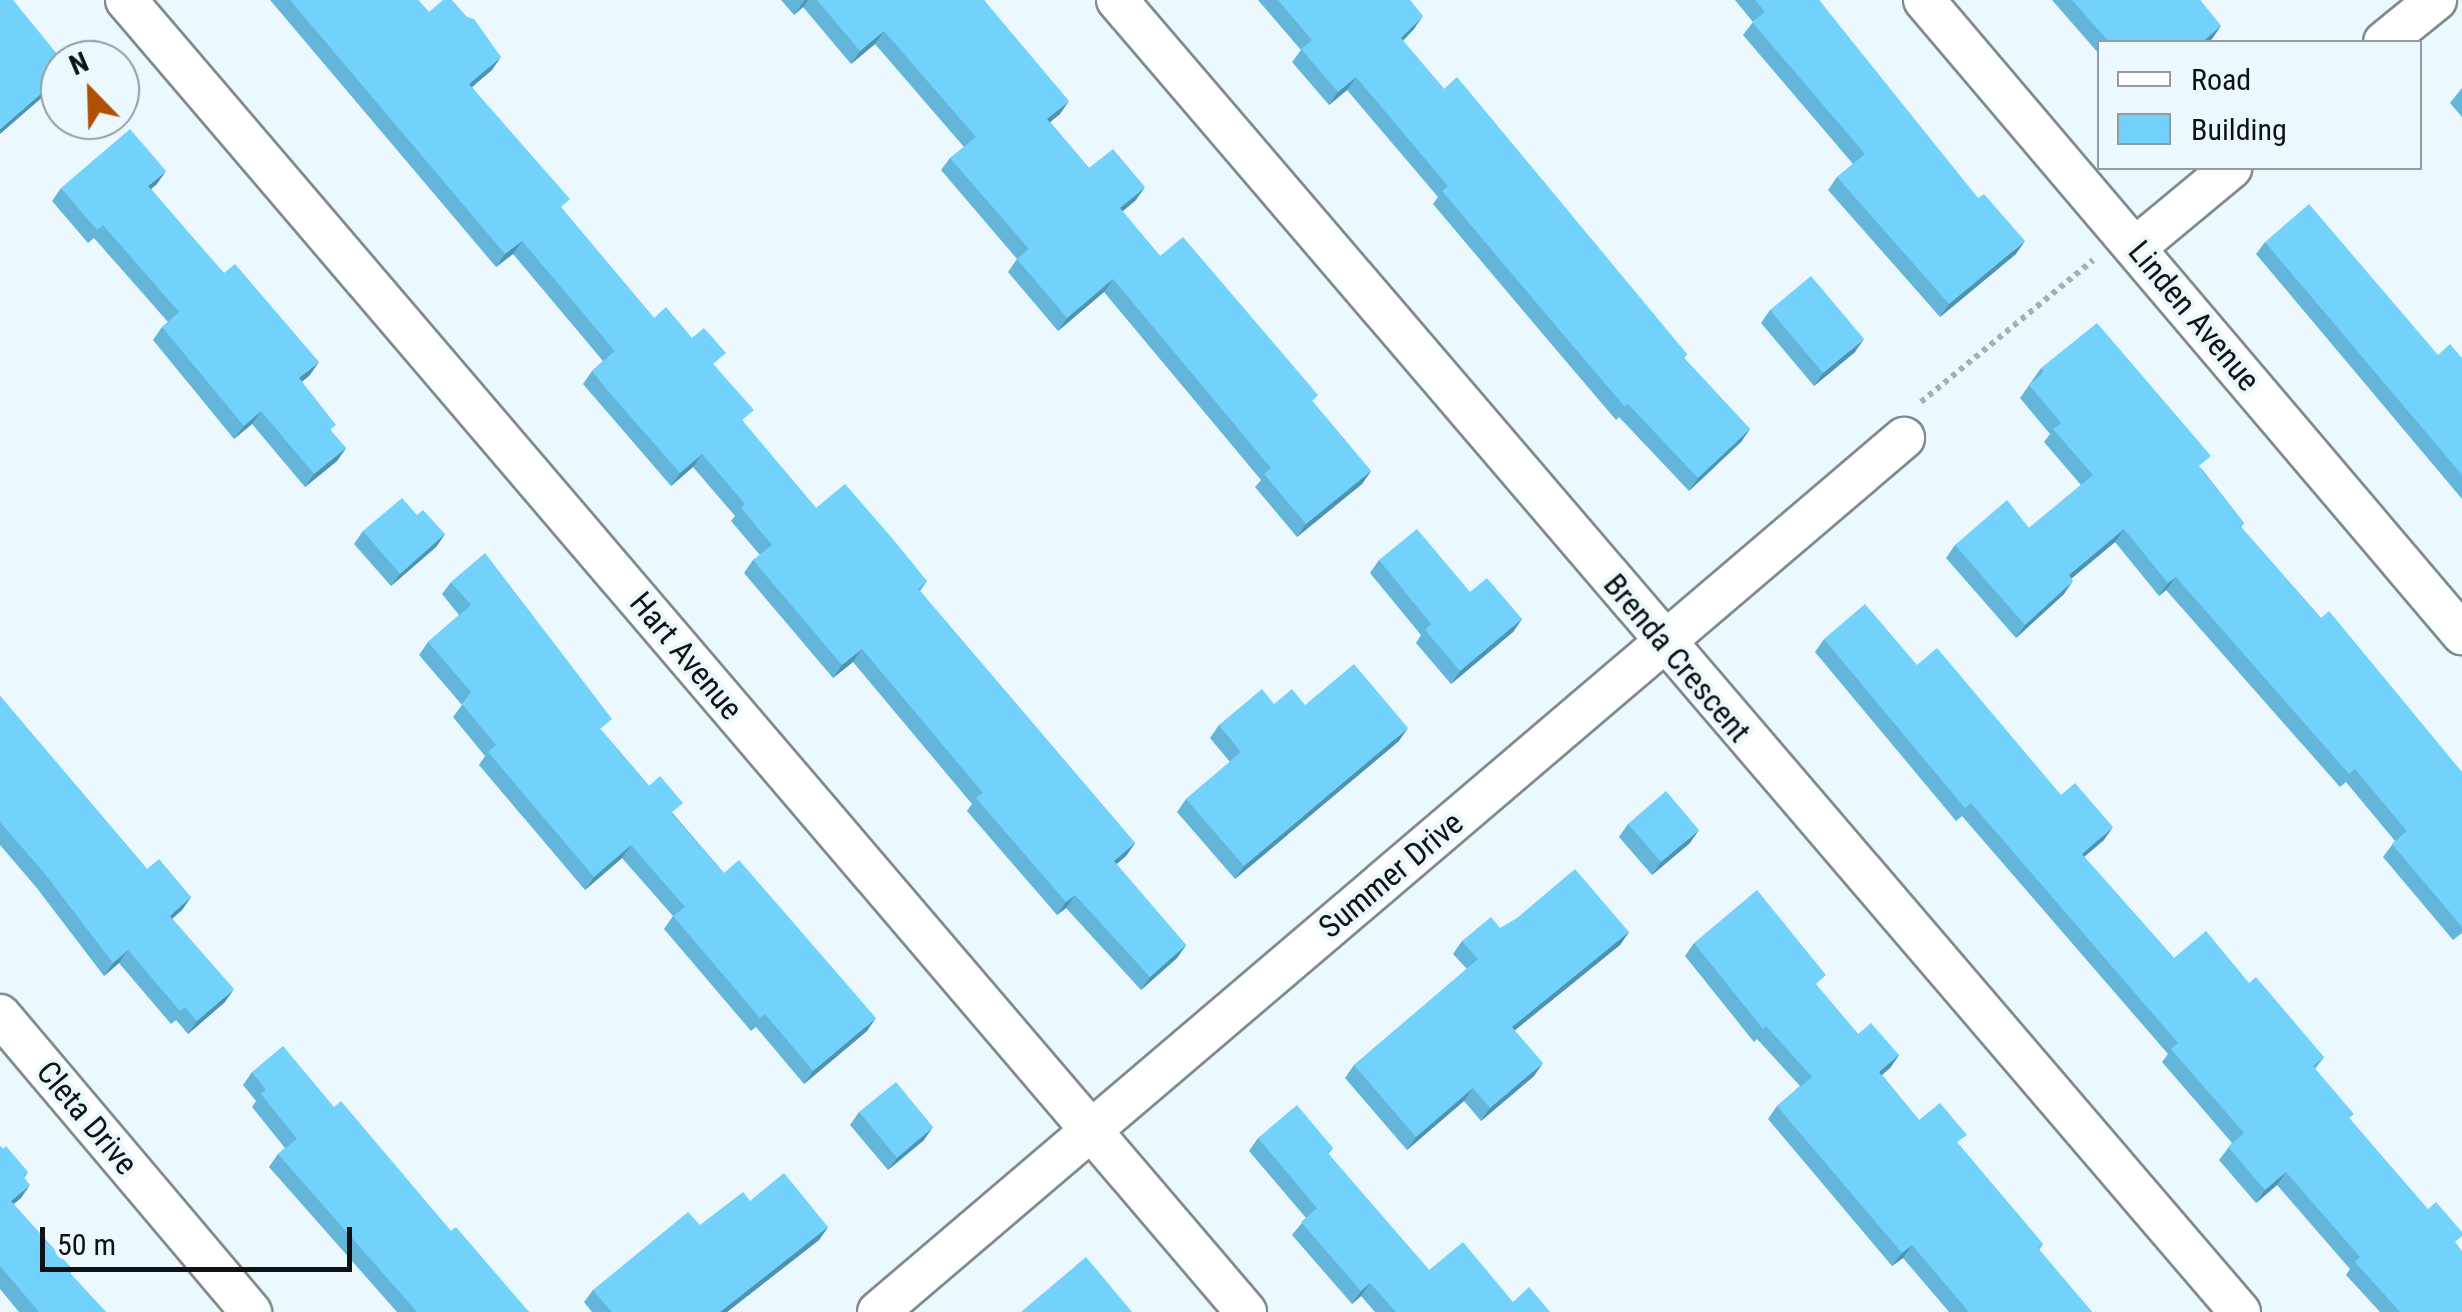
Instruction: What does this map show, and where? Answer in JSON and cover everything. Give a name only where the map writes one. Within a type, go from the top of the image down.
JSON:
[{"type":"street","name":"Hart Avenue","points":[[126,0],[1246,1312]]},
{"type":"street","name":"Brenda Crescent","points":[[1117,0],[2240,1312]]},
{"type":"street","name":"Linden Avenue","points":[[1924,0],[2462,634]]},
{"type":"street","points":[[2386,40],[2436,0]]},
{"type":"street","points":[[2136,247],[2230,170]]},
{"type":"street","name":"Summer Drive","points":[[878,1312],[1904,438]]},
{"type":"street","name":"Cleta Drive","points":[[0,1015],[251,1312]]},
{"type":"path","points":[[1904,438],[1916,406],[1990,344],[2096,258],[2136,247]]},
{"type":"building","points":[[0,0],[13,0],[46,40],[40,40],[40,94],[0,129]]},
{"type":"building","points":[[290,0],[418,0],[429,12],[443,0],[452,0],[467,17],[474,19],[501,57],[469,84],[570,199],[561,207],[654,318],[666,307],[692,338],[704,328],[726,353],[713,364],[754,410],[742,420],[816,508],[845,484],[892,538],[927,581],[918,589],[1135,843],[1114,861],[1186,945],[1150,977],[1075,895],[1066,902],[976,798],[983,793],[862,649],[842,665],[753,560],[772,545],[741,508],[745,504],[702,454],[680,473],[608,391],[592,371],[615,351],[522,241],[505,254]]},
{"type":"building","points":[[817,0],[984,0],[1069,101],[1047,119],[1089,168],[1113,149],[1145,187],[1120,208],[1160,256],[1183,237],[1318,395],[1312,401],[1371,471],[1306,524],[1264,474],[1271,468],[1113,279],[1067,318],[1017,259],[1029,249],[950,158],[976,137],[884,31],[860,51]]},
{"type":"building","points":[[1278,0],[1410,0],[1423,16],[1401,38],[1444,89],[1457,77],[1687,354],[1683,357],[1750,429],[1698,478],[1628,404],[1625,407],[1442,191],[1448,186],[1356,77],[1338,92],[1301,49],[1312,40]]},
{"type":"building","points":[[1755,0],[1819,0],[1978,198],[1984,194],[2025,241],[1949,304],[1837,177],[1865,154],[1752,22],[1765,12]]},
{"type":"building","points":[[2072,0],[2200,0],[2221,26],[2204,40],[2107,40]]},
{"type":"building","points":[[117,140],[139,140],[166,171],[148,186],[224,273],[235,264],[319,362],[299,378],[336,425],[330,430],[346,448],[314,474],[261,411],[244,426],[162,327],[179,312],[103,225],[97,230],[61,188]]},
{"type":"building","points":[[2309,204],[2438,355],[2450,344],[2462,358],[2462,475],[2265,242]]},
{"type":"building","points":[[1811,276],[1864,339],[1823,373],[1770,310]]},
{"type":"building","points":[[2097,323],[2211,456],[2199,466],[2244,523],[2240,526],[2321,618],[2329,611],[2462,772],[2462,927],[2392,844],[2407,831],[2355,769],[2349,774],[2176,577],[2168,583],[2124,529],[2069,575],[2073,581],[2025,625],[1955,545],[2007,500],[2029,528],[2093,475],[2053,429],[2061,423],[2029,385],[2044,372],[2041,368]]},
{"type":"building","points":[[402,498],[417,515],[423,510],[445,534],[400,574],[363,531]]},
{"type":"building","points":[[1417,529],[1470,592],[1487,578],[1522,619],[1460,671],[1425,630],[1431,624],[1379,560]]},
{"type":"building","points":[[485,553],[612,719],[600,729],[649,786],[660,776],[683,803],[671,813],[724,873],[739,860],[876,1018],[813,1071],[765,1014],[760,1018],[673,916],[685,907],[631,845],[594,877],[488,752],[496,745],[462,704],[471,692],[428,642],[471,605],[451,582]]},
{"type":"building","points":[[1865,604],[1917,665],[1937,648],[2061,795],[2075,783],[2113,827],[2082,854],[2174,958],[2206,931],[2249,983],[2256,977],[2324,1057],[2313,1066],[2354,1114],[2349,1118],[2428,1209],[2436,1202],[2462,1232],[2455,1242],[2462,1251],[2462,1312],[2400,1312],[2355,1262],[2360,1257],[2286,1172],[2265,1190],[2228,1147],[2244,1133],[2171,1049],[2178,1043],[1971,803],[1965,808],[1824,639]]},
{"type":"building","points":[[1354,664],[1408,728],[1244,866],[1186,799],[1241,752],[1219,725],[1262,689],[1274,704],[1292,689],[1305,705]]},
{"type":"building","points":[[0,696],[147,869],[159,859],[191,897],[170,916],[234,989],[197,1021],[185,1007],[180,1011],[128,950],[113,963],[0,822]]},
{"type":"building","points":[[1666,791],[1699,830],[1661,862],[1628,824]]},
{"type":"building","points":[[1575,869],[1629,932],[1512,1027],[1543,1063],[1490,1108],[1473,1088],[1416,1137],[1354,1065],[1478,959],[1462,941],[1491,917],[1500,928],[1517,918]]},
{"type":"building","points":[[1757,890],[1826,975],[1816,984],[1858,1034],[1871,1023],[1899,1055],[1879,1072],[1919,1120],[1940,1103],[1967,1135],[1957,1142],[2043,1244],[2038,1248],[2092,1312],[1969,1312],[1912,1245],[1902,1253],[1777,1106],[1812,1077],[1766,1026],[1763,1029],[1694,943]]},
{"type":"building","points":[[283,1046],[334,1107],[341,1101],[451,1231],[456,1227],[529,1312],[417,1312],[278,1154],[297,1139],[261,1094],[266,1090],[252,1072]]},
{"type":"building","points":[[896,1082],[933,1127],[897,1158],[859,1112]]},
{"type":"building","points":[[1297,1105],[1333,1148],[1327,1152],[1429,1270],[1463,1242],[1513,1302],[1529,1287],[1550,1312],[1396,1312],[1370,1283],[1361,1291],[1301,1222],[1317,1208],[1258,1138]]},
{"type":"building","points":[[0,1146],[6,1146],[28,1172],[23,1176],[30,1185],[11,1201],[106,1312],[39,1312],[0,1266]]},
{"type":"building","points":[[784,1173],[828,1227],[720,1312],[612,1312],[593,1290],[688,1212],[700,1225],[743,1192],[750,1201]]},
{"type":"building","points":[[1086,1257],[1132,1312],[1021,1312]]}]
